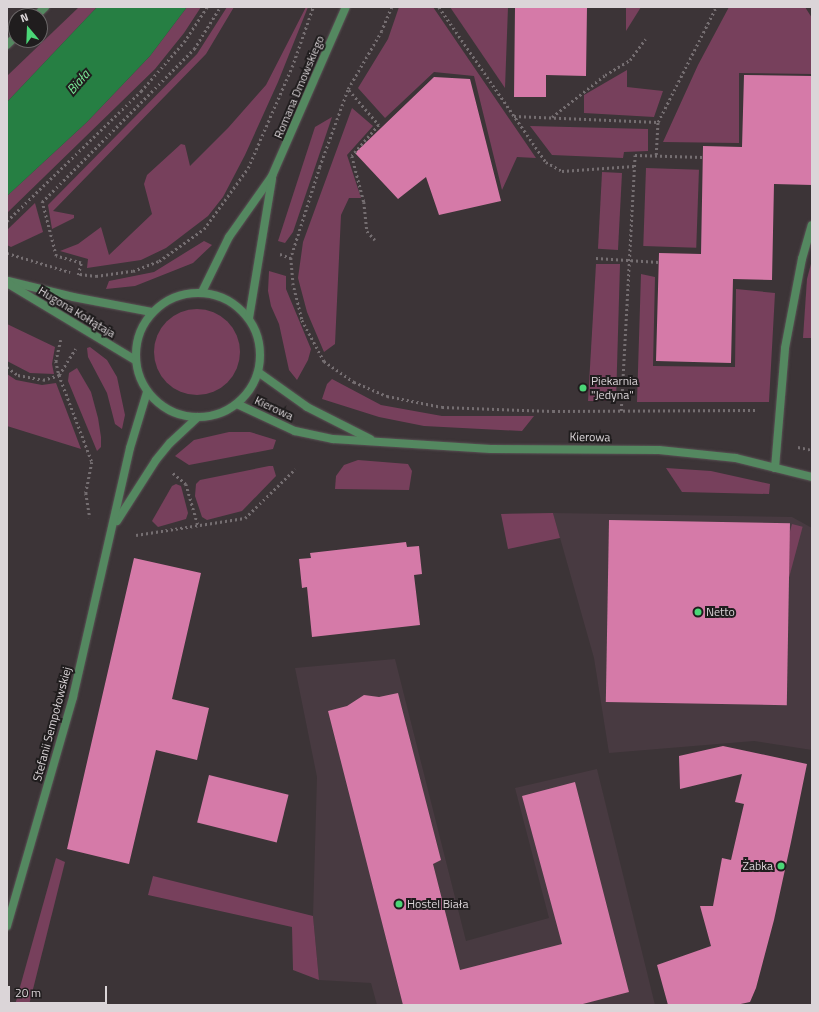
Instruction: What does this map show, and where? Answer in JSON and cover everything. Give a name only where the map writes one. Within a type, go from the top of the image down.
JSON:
[{"type":"street","name":"Romana Dmowskiego","points":[[202,292],[229,237],[272,176],[346,7]]},
{"type":"street","name":"Romana Dmowskiego","points":[[249,318],[272,176]]},
{"type":"street","points":[[775,468],[784,348],[802,259],[812,225]]},
{"type":"street","name":"Hugona Kołłątaja","points":[[7,282],[73,297],[152,312]]},
{"type":"street","name":"Hugona Kołłątaja","points":[[7,282],[81,330],[135,360]]},
{"type":"street","points":[[202,292],[220,296],[236,305],[249,318],[257,335],[260,353],[258,372],[251,388],[237,404],[219,414],[198,417],[178,414],[159,404],[147,392],[139,378],[135,360],[136,344],[141,327],[152,312],[166,301],[183,294],[202,292]]},
{"type":"street","name":"Kierowa","points":[[258,372],[307,407],[373,440]]},
{"type":"street","name":"Stefanii Sempołowskiej","points":[[7,926],[73,698],[130,448],[147,392]]},
{"type":"street","name":"Kierowa","points":[[237,404],[295,431],[333,439],[373,440],[410,445],[491,449],[659,450],[736,458],[810,478]]},
{"type":"street","name":"Stefanii Sempołowskiej","points":[[113,526],[156,460],[170,443],[198,417]]},
{"type":"path","points":[[7,222],[140,91],[184,42],[207,7]]},
{"type":"path","points":[[73,297],[81,263],[56,256],[42,202],[194,49],[220,7]]},
{"type":"path","points":[[7,253],[78,274],[96,276],[133,271],[159,261],[204,229],[248,168],[292,67],[313,7]]},
{"type":"path","points":[[392,7],[382,31],[348,90],[320,167],[291,258],[293,283],[302,320],[324,361],[354,382],[387,396],[442,407],[621,411],[780,410]]},
{"type":"path","points":[[439,7],[546,162],[562,171],[635,166]]},
{"type":"path","points":[[656,155],[658,122],[716,7]]},
{"type":"path","points":[[552,118],[604,75],[630,60],[645,39]]},
{"type":"path","points":[[348,90],[379,125],[352,156],[364,202],[367,232],[375,240]]},
{"type":"path","points":[[514,116],[658,122]]},
{"type":"path","points":[[621,411],[635,156],[656,155],[703,157]]},
{"type":"path","points":[[596,258],[659,262]]},
{"type":"path","points":[[67,320],[56,361],[59,375],[92,462],[86,493],[90,518],[88,525]]},
{"type":"path","points":[[7,367],[18,376],[43,380],[59,375],[74,353],[81,330]]},
{"type":"path","points":[[136,534],[246,518],[295,469]]},
{"type":"path","points":[[173,474],[186,484],[198,525]]},
{"type":"shaded area","points":[[79,7],[97,7],[7,102],[7,76],[36,48],[48,48],[48,37]]},
{"type":"shaded area","points":[[187,7],[201,7],[184,33],[155,69],[7,213],[7,196],[87,122],[150,56]]},
{"type":"shaded area","points":[[227,7],[234,7],[206,54],[53,211],[74,215],[74,218],[52,229],[48,205],[197,54]]},
{"type":"shaded area","points":[[306,7],[308,7],[278,82],[245,155],[223,197],[208,216],[166,248],[141,260],[87,268],[88,259],[60,251],[78,244],[101,227],[109,255],[152,214],[144,184],[147,175],[181,144],[185,145],[190,166],[228,128],[266,85]]},
{"type":"shaded area","points":[[399,7],[433,7],[536,158],[517,157],[502,190],[474,76],[434,72],[385,118],[358,88],[388,39]]},
{"type":"shaded area","points":[[450,7],[508,7],[505,88]]},
{"type":"shaded area","points":[[626,7],[641,7],[626,31]]},
{"type":"shaded area","points":[[729,7],[805,7],[812,18],[812,74],[739,73],[739,143],[663,142],[698,65]]},
{"type":"shaded area","points":[[627,70],[627,87],[663,91],[654,117],[584,113],[584,95]]},
{"type":"shaded area","points":[[352,108],[373,126],[347,155],[361,198],[349,198],[341,215],[335,344],[324,352],[307,312],[298,278],[303,242]]},
{"type":"shaded area","points":[[332,117],[293,232],[285,243],[278,241],[315,127]]},
{"type":"shaded area","points":[[530,126],[648,129],[648,151],[624,152],[623,158],[552,155]]},
{"type":"shaded area","points":[[646,168],[699,170],[696,248],[643,246]]},
{"type":"shaded area","points":[[602,172],[622,173],[618,250],[598,249]]},
{"type":"shaded area","points":[[35,203],[43,232],[11,247],[7,245],[7,230]]},
{"type":"shaded area","points":[[204,241],[212,245],[193,263],[135,286],[106,289],[109,281],[154,272]]},
{"type":"shaded area","points":[[812,260],[812,338],[803,338],[807,279]]},
{"type":"shaded area","points":[[596,264],[620,264],[616,401],[588,401]]},
{"type":"shaded area","points":[[269,271],[286,276],[286,289],[311,349],[308,360],[297,380],[289,370],[279,324],[271,306],[268,291]]},
{"type":"shaded area","points":[[641,274],[655,277],[653,366],[735,367],[736,289],[775,293],[769,402],[637,402]]},
{"type":"shaded area","points":[[197,309],[213,313],[227,322],[236,336],[240,352],[236,368],[227,382],[213,391],[197,395],[181,391],[167,382],[158,368],[154,352],[158,336],[167,322],[181,313]]},
{"type":"shaded area","points":[[7,324],[55,347],[52,364],[54,374],[30,373],[7,361]]},
{"type":"shaded area","points":[[90,347],[107,360],[117,377],[125,415],[122,429],[115,424],[107,393],[88,357],[87,348]]},
{"type":"shaded area","points":[[77,368],[91,392],[98,418],[101,447],[97,451],[68,381],[69,373]]},
{"type":"shaded area","points":[[7,374],[16,380],[42,385],[56,383],[81,449],[7,426]]},
{"type":"shaded area","points":[[332,379],[381,405],[442,416],[534,416],[522,431],[424,426],[379,417],[322,399],[327,384]]},
{"type":"shaded area","points":[[229,432],[250,432],[276,440],[273,449],[189,465],[175,456],[194,440]]},
{"type":"shaded area","points":[[358,460],[408,464],[412,471],[409,490],[335,489],[336,476],[344,465]]},
{"type":"shaded area","points":[[273,466],[276,476],[242,511],[207,520],[202,517],[195,496],[196,484],[200,480]]},
{"type":"shaded area","points":[[666,468],[711,471],[770,484],[769,494],[682,492]]},
{"type":"shaded area","points":[[176,484],[181,486],[188,513],[186,519],[158,527],[152,521],[172,486]]},
{"type":"shaded area","name":"Netto","points":[[553,513],[792,517],[812,528],[812,750],[754,741],[609,753],[594,658]]},
{"type":"shaded area","points":[[553,513],[560,538],[508,549],[501,514]]},
{"type":"shaded area","points":[[792,524],[803,527],[760,685],[750,682]]},
{"type":"shaded area","points":[[395,659],[466,941],[549,918],[515,788],[597,769],[655,1005],[377,1005],[371,983],[319,980],[313,916],[317,777],[295,668]]},
{"type":"shaded area","points":[[56,858],[65,862],[29,1005],[15,1005]]},
{"type":"shaded area","points":[[153,876],[313,916],[319,980],[293,970],[292,927],[148,895]]},
{"type":"water","name":"Biała","points":[[97,7],[187,7],[150,56],[87,122],[7,196],[7,102]]},
{"type":"building","points":[[515,7],[587,7],[586,76],[546,75],[546,97],[514,97]]},
{"type":"building","points":[[744,75],[812,76],[812,185],[774,184],[772,280],[733,279],[731,363],[656,361],[659,253],[701,254],[703,146],[742,147]]},
{"type":"building","points":[[434,77],[470,79],[501,201],[439,215],[426,177],[398,199],[355,153]]},
{"type":"building","name":"Netto","points":[[609,520],[790,523],[787,705],[606,702]]},
{"type":"building","points":[[406,542],[407,547],[419,546],[422,574],[414,575],[420,625],[312,637],[307,587],[302,588],[299,559],[311,558],[310,553]]},
{"type":"building","points":[[134,558],[201,573],[172,699],[209,708],[197,760],[156,750],[129,864],[67,849]]},
{"type":"building","points":[[398,693],[441,860],[433,864],[460,970],[562,944],[522,796],[575,782],[629,992],[579,1005],[403,1005],[328,711],[347,706],[364,695],[379,697]]},
{"type":"building","points":[[723,746],[807,764],[791,842],[774,920],[756,988],[750,1002],[736,1005],[668,1005],[657,965],[711,946],[700,906],[713,906],[722,858],[731,860],[744,804],[735,802],[742,774],[680,789],[679,756]]},
{"type":"building","points":[[209,775],[289,795],[277,842],[197,823]]},
{"type":"place","name":"Piekarnia \"Jedyna\"","points":[[583,388]]},
{"type":"place","name":"Netto","points":[[698,612]]},
{"type":"place","name":"Żabka","points":[[781,866]]},
{"type":"place","name":"Hostel Biała","points":[[399,904]]}]
